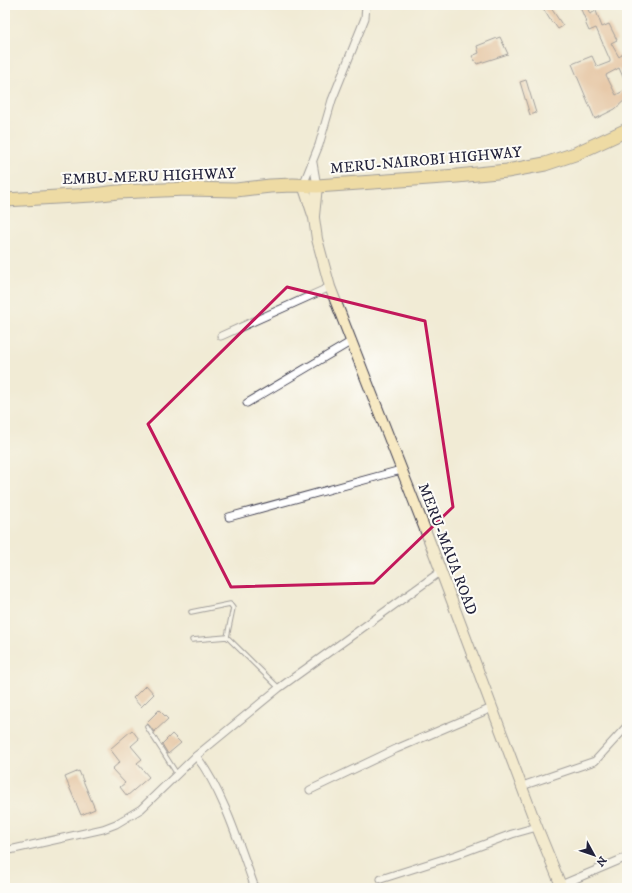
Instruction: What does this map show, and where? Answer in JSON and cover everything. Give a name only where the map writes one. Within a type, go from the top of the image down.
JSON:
[{"type":"highway","name":"MERU-NAIROBI HIGHWAY","points":[[298,185],[317,186],[507,171],[545,164],[575,154],[627,130]]},
{"type":"highway","name":"EMBU-MERU HIGHWAY","points":[[5,200],[118,192],[186,189],[236,190],[270,186],[298,185]]},
{"type":"main road","name":"MERU-MAUA ROAD","points":[[298,185],[314,218]]},
{"type":"main road","name":"MERU-MAUA ROAD","points":[[317,186],[314,218],[317,239],[330,288],[352,341],[537,827],[562,887]]},
{"type":"street","points":[[298,185],[313,163],[332,100],[340,84],[365,18],[366,5]]},
{"type":"street","points":[[313,163],[317,186]]},
{"type":"street","points":[[221,336],[330,288]]},
{"type":"street","points":[[247,403],[352,341]]},
{"type":"street","points":[[229,517],[401,470]]},
{"type":"street","points":[[5,851],[103,829],[116,824],[142,809],[196,756],[279,688],[440,572]]},
{"type":"street","points":[[310,790],[396,749],[492,708]]},
{"type":"street","points":[[522,786],[595,761],[627,726]]},
{"type":"street","points":[[196,756],[202,763],[217,792],[239,843],[255,888]]},
{"type":"street","points":[[381,879],[456,855],[512,834],[537,827]]},
{"type":"street","points":[[562,887],[627,857]]},
{"type":"lane","points":[[191,612],[230,604],[233,608],[226,637]]},
{"type":"lane","points":[[192,640],[226,637],[279,688]]},
{"type":"lane","points":[[147,727],[177,774]]},
{"type":"highlighted area","points":[[287,287],[425,321],[453,507],[374,583],[231,587],[148,424]]},
{"type":"building","points":[[541,5],[549,5],[563,26],[558,29],[553,22],[552,23]]},
{"type":"building","points":[[579,5],[586,5],[590,14],[596,11],[602,27],[609,24],[617,40],[611,43],[619,57],[627,51],[627,86],[619,68],[606,75],[616,95],[627,89],[627,98],[615,109],[595,119],[572,64],[592,56],[597,67],[610,62],[610,60],[596,28],[589,31]]},
{"type":"building","points":[[500,37],[508,54],[477,64],[472,56],[479,53],[477,46]]},
{"type":"building","points":[[526,80],[536,113],[530,115],[520,82]]},
{"type":"building","points":[[146,685],[154,694],[141,707],[133,698]]},
{"type":"building","points":[[159,710],[168,719],[154,732],[146,723]]},
{"type":"building","points":[[132,730],[139,739],[131,746],[142,759],[137,763],[149,777],[127,796],[120,787],[125,783],[112,769],[120,762],[110,749]]},
{"type":"building","points":[[172,734],[181,743],[168,754],[162,744]]},
{"type":"building","points":[[79,771],[95,809],[81,815],[65,777]]}]
